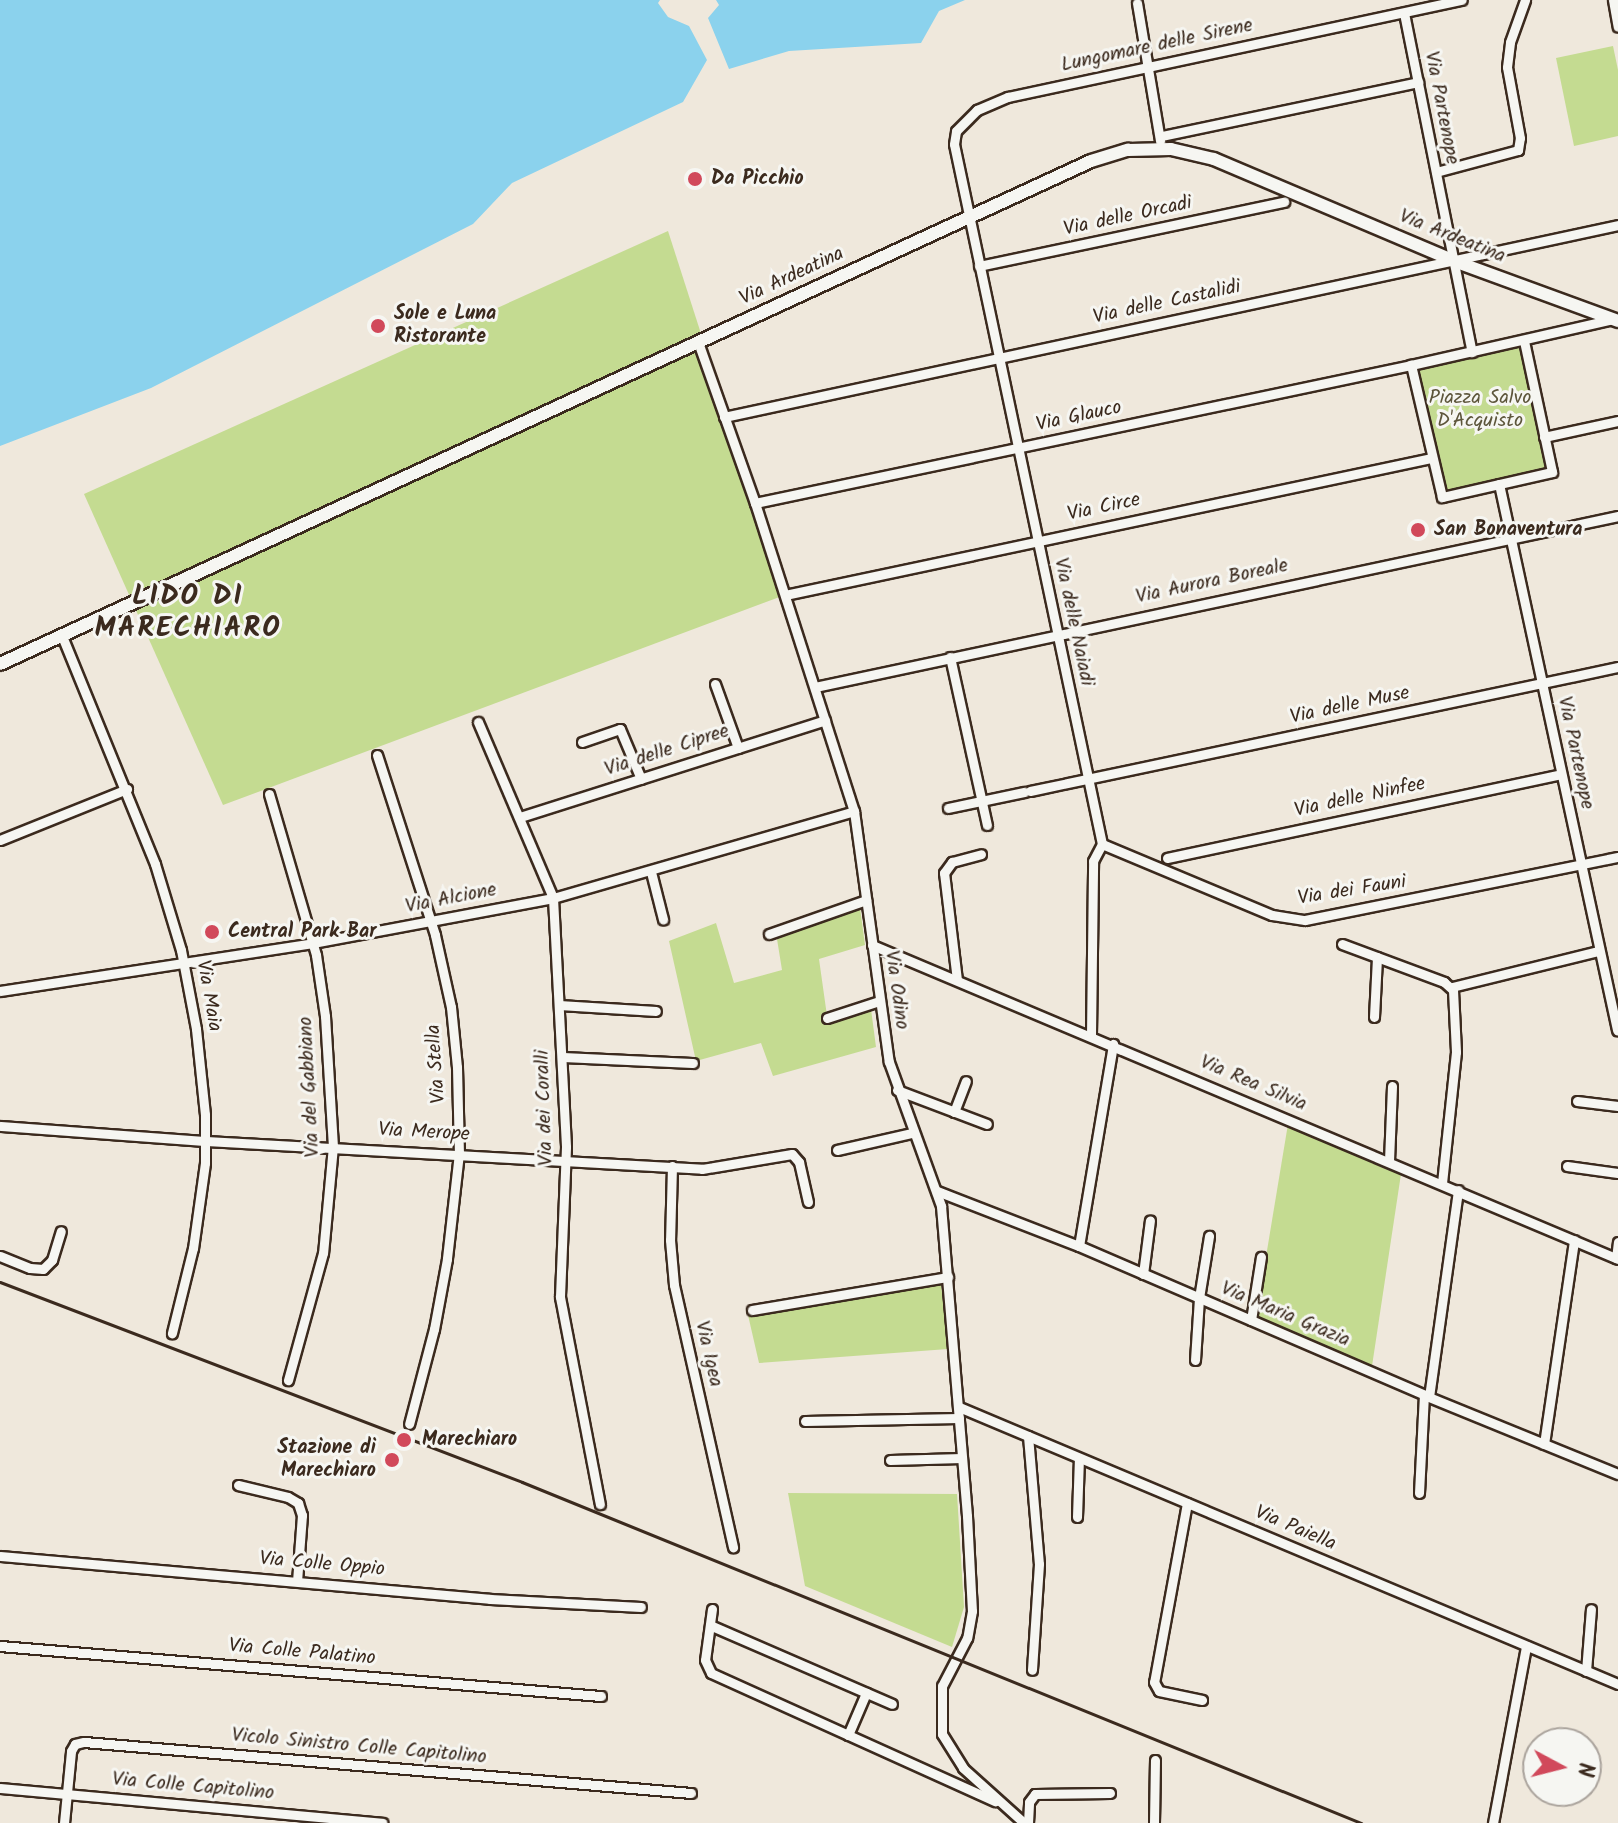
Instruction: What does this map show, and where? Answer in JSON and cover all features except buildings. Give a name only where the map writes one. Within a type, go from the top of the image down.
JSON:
[{"type":"main road","name":"Via Ardeatina","points":[[0,664],[1091,161],[1160,142],[1233,166],[1454,261],[1616,320]]},
{"type":"street","name":"Lungomare delle Sirene","points":[[969,218],[954,141],[966,117],[1000,99],[1462,0]]},
{"type":"street","points":[[1436,172],[1518,150],[1520,138],[1507,67],[1510,42],[1525,0]]},
{"type":"street","points":[[1613,0],[1618,27]]},
{"type":"street","points":[[1137,3],[1160,142],[1418,82]]},
{"type":"street","name":"Via Partenope","points":[[1404,13],[1472,352]]},
{"type":"street","name":"Via delle Orcadi","points":[[979,266],[1284,202]]},
{"type":"street","name":"Via delle Naiadi","points":[[969,218],[1102,844],[1093,861],[1091,1035]]},
{"type":"street","name":"Via delle Castalidi","points":[[724,417],[1618,225]]},
{"type":"street","points":[[1524,341],[1552,472],[1442,497],[1411,365],[1616,320]]},
{"type":"street","name":"Via Odino","points":[[698,342],[755,503],[854,811],[879,1001],[897,1090],[937,1191],[948,1277],[972,1611],[967,1638],[941,1694],[942,1734],[963,1768],[1002,1804]]},
{"type":"street","name":"Via Glauco","points":[[755,503],[1411,365]]},
{"type":"street","points":[[1544,437],[1618,421]]},
{"type":"street","name":"Via Circe","points":[[785,595],[1431,458]]},
{"type":"street","name":"Via Partenope","points":[[1499,484],[1617,1030]]},
{"type":"street","name":"Via Aurora Boreale","points":[[815,687],[1057,633],[1618,516]]},
{"type":"street","name":"Via Maia","points":[[62,636],[127,789],[161,882],[184,963],[200,1051],[206,1141],[196,1233],[172,1333]]},
{"type":"street","points":[[950,657],[987,825]]},
{"type":"street","name":"Via delle Muse","points":[[948,808],[1618,667]]},
{"type":"street","points":[[715,684],[738,748]]},
{"type":"street","name":"Via delle Cipree","points":[[520,817],[825,720]]},
{"type":"street","name":"Via dei Coralli","points":[[478,722],[553,898],[566,1160],[560,1297],[600,1504]]},
{"type":"street","points":[[582,742],[620,729],[641,779]]},
{"type":"street","name":"Via Stella","points":[[377,755],[432,922],[454,1025],[459,1153],[441,1301],[409,1424]]},
{"type":"street","name":"Via delle Ninfee","points":[[1167,858],[1561,774]]},
{"type":"street","points":[[0,840],[127,789]]},
{"type":"street","name":"Via del Gabbiano","points":[[269,794],[313,943],[325,1016],[333,1146],[323,1253],[288,1380]]},
{"type":"street","name":"Via Alcione","points":[[0,991],[313,943],[553,898],[854,811]]},
{"type":"street","name":"Via dei Fauni","points":[[1102,844],[1272,915],[1298,920],[1315,920],[1618,857]]},
{"type":"street","points":[[957,980],[944,873],[952,862],[981,854]]},
{"type":"street","points":[[651,872],[663,919]]},
{"type":"street","points":[[769,934],[866,900]]},
{"type":"street","points":[[1342,944],[1452,987],[1599,951]]},
{"type":"street","name":"Via Rea Silvia","points":[[872,945],[1617,1259]]},
{"type":"street","points":[[1374,1017],[1377,957]]},
{"type":"street","points":[[1442,1183],[1457,1044],[1452,987]]},
{"type":"street","points":[[827,1018],[879,1001]]},
{"type":"street","points":[[559,1005],[656,1011]]},
{"type":"street","points":[[1079,1246],[1113,1044]]},
{"type":"street","points":[[562,1057],[693,1063]]},
{"type":"street","points":[[954,1112],[966,1081]]},
{"type":"street","points":[[1389,1161],[1392,1086]]},
{"type":"street","points":[[897,1090],[987,1124]]},
{"type":"street","points":[[1577,1101],[1618,1106]]},
{"type":"street","name":"Via Merope","points":[[0,1126],[206,1141],[710,1168],[792,1154],[799,1162],[808,1202]]},
{"type":"street","points":[[837,1150],[912,1133]]},
{"type":"street","name":"Via Igea","points":[[672,1166],[670,1246],[673,1278],[733,1547]]},
{"type":"street","points":[[1567,1166],[1618,1173]]},
{"type":"street","points":[[1419,1493],[1426,1396],[1458,1190]]},
{"type":"street","name":"Via Maria Grazia","points":[[937,1191],[1079,1246],[1426,1396],[1618,1474]]},
{"type":"street","points":[[1143,1274],[1150,1220]]},
{"type":"street","points":[[0,1256],[30,1268],[43,1269],[52,1260],[61,1231]]},
{"type":"street","points":[[1195,1360],[1199,1298],[1209,1236]]},
{"type":"street","points":[[1544,1444],[1574,1240]]},
{"type":"street","points":[[1617,1259],[1618,1242]]},
{"type":"street","points":[[1251,1320],[1261,1257]]},
{"type":"street","points":[[752,1310],[948,1277]]},
{"type":"street","points":[[805,1421],[959,1413]]},
{"type":"street","name":"Via Paiella","points":[[959,1413],[1028,1436],[1618,1684]]},
{"type":"street","points":[[1028,1436],[1039,1564],[1032,1670]]},
{"type":"street","points":[[890,1460],[962,1458]]},
{"type":"street","points":[[1077,1517],[1079,1458]]},
{"type":"street","points":[[238,1485],[288,1497],[298,1503],[302,1515],[297,1581]]},
{"type":"street","points":[[1187,1503],[1154,1682],[1159,1691],[1202,1700]]},
{"type":"street","name":"Via Colle Oppio","points":[[0,1556],[490,1599],[641,1607]]},
{"type":"street","points":[[712,1609],[705,1660],[711,1673],[1002,1804],[1026,1823]]},
{"type":"street","points":[[1586,1671],[1591,1609]]},
{"type":"street","points":[[712,1626],[892,1704]]},
{"type":"street","name":"Via Colle Palatino","points":[[0,1646],[601,1696]]},
{"type":"street","points":[[1493,1823],[1526,1646]]},
{"type":"street","points":[[848,1735],[866,1693]]},
{"type":"street","name":"Vicolo Sinistro Colle Capitolino","points":[[67,1794],[71,1749],[75,1744],[84,1742],[691,1793]]},
{"type":"street","points":[[1154,1823],[1155,1760]]},
{"type":"street","name":"Via Colle Capitolino","points":[[0,1788],[382,1823]]},
{"type":"street","points":[[1026,1823],[1029,1802],[1035,1794],[1110,1793]]},
{"type":"street","points":[[64,1823],[67,1794]]},
{"type":"green space","points":[[1613,46],[1618,70],[1618,136],[1574,146],[1556,58]]},
{"type":"green space","points":[[668,231],[785,595],[223,805],[84,494]]},
{"type":"green space","name":"Piazza Salvo D'Acquisto","points":[[1524,341],[1552,472],[1442,497],[1411,365]]},
{"type":"green space","points":[[860,908],[865,945],[819,959],[828,1023],[871,1009],[876,1047],[773,1076],[761,1043],[696,1061],[669,941],[716,923],[734,983],[782,970],[777,939]]},
{"type":"green space","points":[[1288,1124],[1401,1174],[1372,1366],[1256,1317]]},
{"type":"green space","points":[[941,1284],[948,1349],[759,1363],[748,1315]]},
{"type":"green space","points":[[788,1493],[957,1494],[964,1607],[952,1647],[805,1586]]},
{"type":"water","points":[[0,0],[660,0],[658,3],[668,17],[689,26],[707,60],[683,102],[512,183],[473,224],[151,388],[0,446]]},
{"type":"water","points":[[716,0],[965,0],[939,11],[921,43],[789,51],[729,69],[708,18],[719,5]]},
{"type":"railway","points":[[0,1282],[522,1482],[1361,1823]]},
{"type":"place","name":"Da Picchio","points":[[695,179]]},
{"type":"place","name":"Sole e Luna Ristorante","points":[[378,326]]},
{"type":"place","name":"San Bonaventura","points":[[1418,530]]},
{"type":"place","name":"Central Park Bar","points":[[212,932]]},
{"type":"place","name":"Marechiaro","points":[[404,1440]]},
{"type":"place","name":"Stazione di Marechiaro","points":[[392,1460]]},
{"type":"district","name":"LIDO DI MARECHIARO","points":[[188,613]]}]
